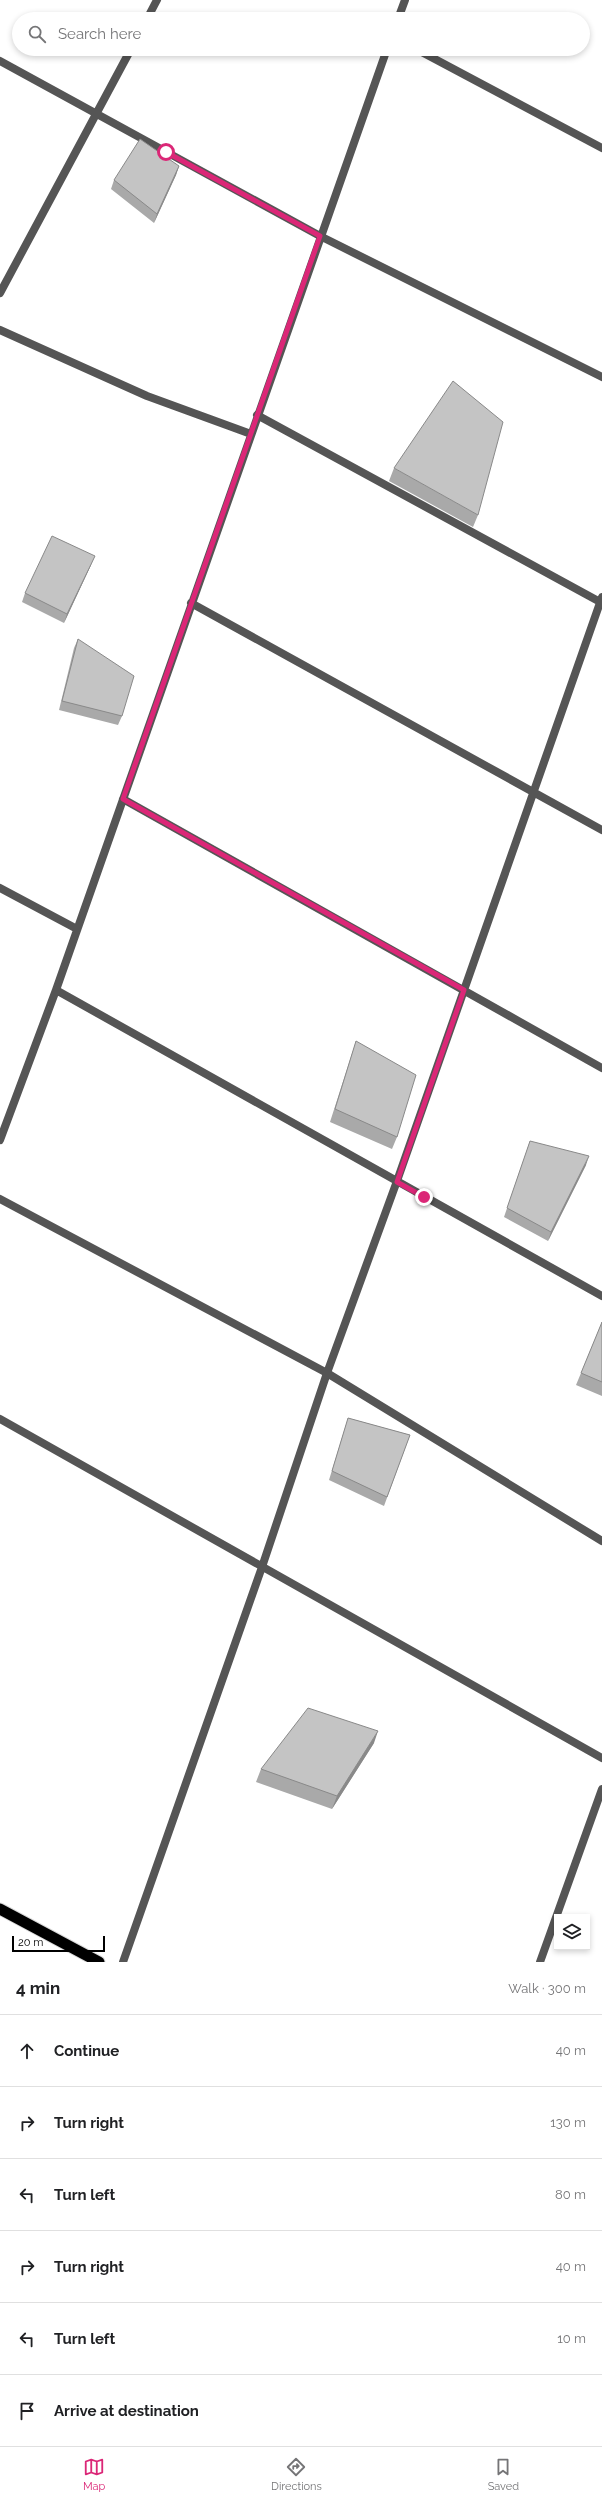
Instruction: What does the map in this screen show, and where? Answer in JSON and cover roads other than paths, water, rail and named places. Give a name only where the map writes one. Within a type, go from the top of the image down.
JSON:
[{"type":"highway","points":[[0,1909],[99,1962]]},
{"type":"street","points":[[151,12],[157,0]]},
{"type":"street","points":[[401,12],[405,0]]},
{"type":"street","points":[[0,293],[127,56]]},
{"type":"street","points":[[0,1140],[56,990],[384,56]]},
{"type":"street","points":[[429,56],[602,148]]},
{"type":"street","points":[[0,61],[320,236],[602,377]]},
{"type":"street","points":[[0,330],[147,396],[251,434]]},
{"type":"street","points":[[123,1962],[262,1567],[327,1373],[397,1182],[601,601],[257,415]]},
{"type":"street","points":[[191,603],[602,830]]},
{"type":"street","points":[[123,799],[602,1068]]},
{"type":"street","points":[[0,888],[77,929]]},
{"type":"street","points":[[56,990],[602,1296]]},
{"type":"street","points":[[0,1199],[327,1373],[602,1541]]},
{"type":"street","points":[[0,1419],[602,1758]]},
{"type":"street","points":[[540,1962],[602,1789]]}]
